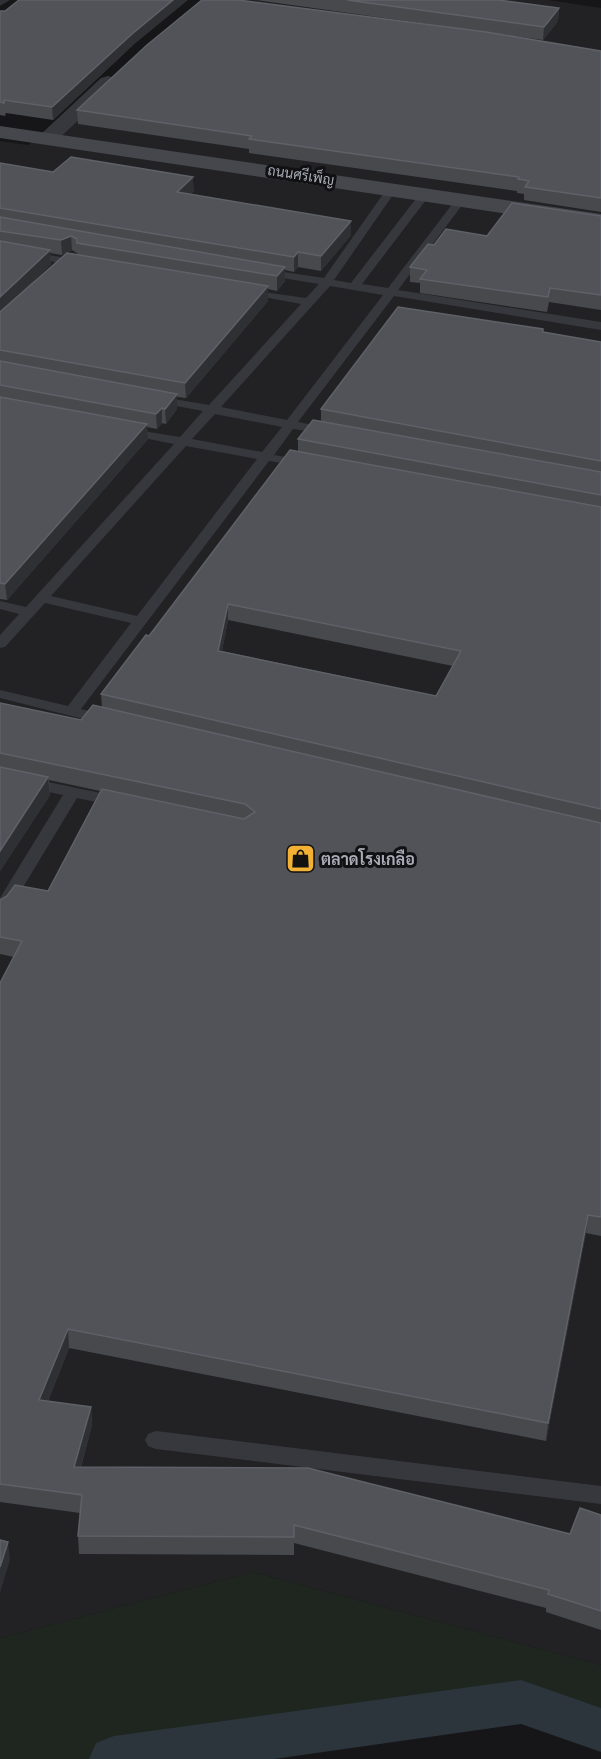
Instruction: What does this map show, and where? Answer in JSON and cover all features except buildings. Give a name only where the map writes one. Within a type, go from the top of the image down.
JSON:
[{"type":"main road","name":"ถนนศรีเพ็ญ","points":[[0,132],[601,221]]},
{"type":"street","points":[[47,139],[123,68]]},
{"type":"lane","points":[[0,644],[185,442],[326,283],[392,189]]},
{"type":"lane","points":[[353,288],[425,194]]},
{"type":"lane","points":[[71,712],[264,457],[381,314],[389,294],[461,200]]},
{"type":"lane","points":[[61,265],[79,248]]},
{"type":"lane","points":[[0,250],[61,265],[88,265]]},
{"type":"lane","points":[[246,269],[389,294],[601,326]]},
{"type":"lane","points":[[239,290],[309,302]]},
{"type":"lane","points":[[135,395],[347,435]]},
{"type":"lane","points":[[116,429],[322,468]]},
{"type":"lane","points":[[41,598],[140,621]]},
{"type":"lane","points":[[0,605],[29,612]]},
{"type":"lane","points":[[2,699],[117,722]]},
{"type":"lane","points":[[0,777],[130,804]]},
{"type":"lane","points":[[0,912],[73,792]]},
{"type":"lane","points":[[156,1440],[601,1495]]},
{"type":"shaded area","name":"ตลาดโรงเกลือ","points":[[240,0],[548,0],[601,8],[601,1665],[253,1572],[0,1638],[0,141],[28,145]]},
{"type":"shaded area","points":[[253,1572],[601,1665],[601,1722],[520,1694],[212,1759],[0,1759],[0,1638]]},
{"type":"waterway","points":[[114,1759],[521,1702],[601,1730]]},
{"type":"place","name":"ตลาดโรงเกลือ","points":[[300,859]]}]
